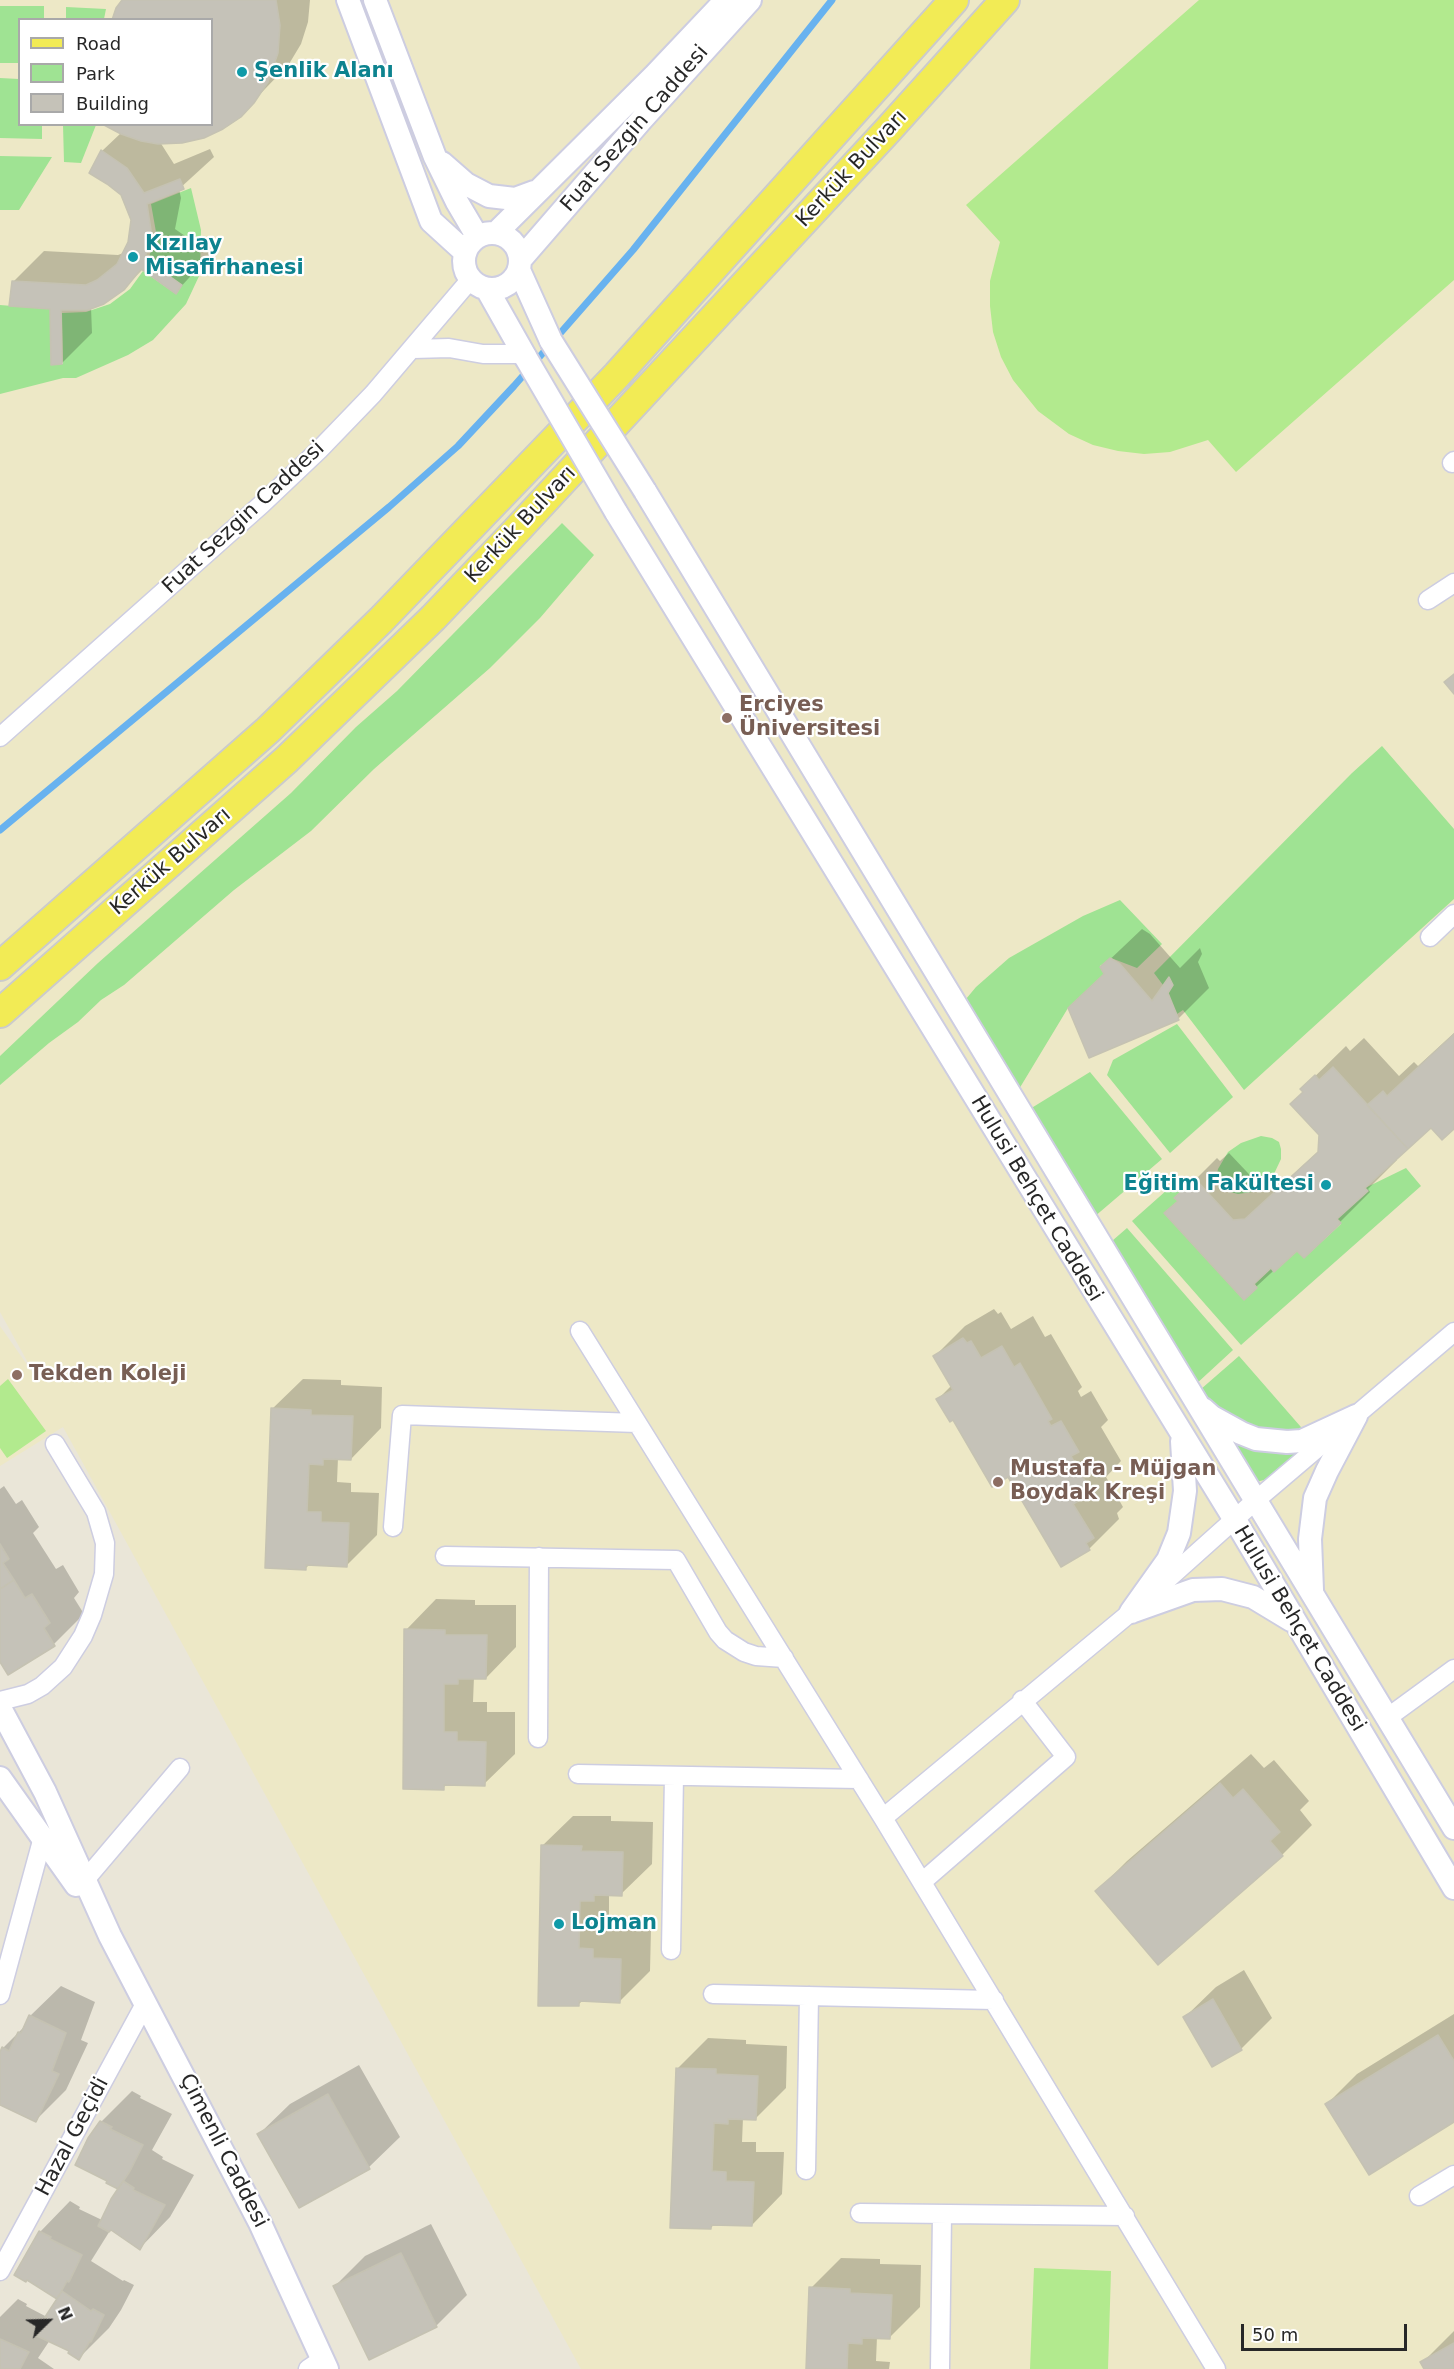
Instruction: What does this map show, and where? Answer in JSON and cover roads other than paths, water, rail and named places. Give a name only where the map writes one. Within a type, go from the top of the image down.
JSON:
[{"type":"main road","name":"Kerkük Bulvarı","points":[[0,966],[259,737],[381,620],[617,375],[954,0]]},
{"type":"main road","name":"Kerkük Bulvarı","points":[[0,1013],[286,760],[433,618],[888,130],[1005,0]]},
{"type":"street","points":[[348,0],[431,221],[513,242],[518,250],[520,265],[514,279],[507,285],[479,285],[465,271],[486,236]]},
{"type":"street","points":[[375,0],[435,157],[453,195],[486,236]]},
{"type":"street","name":"Fuat Sezgin Caddesi","points":[[486,236],[536,192],[639,92],[726,0]]},
{"type":"street","name":"Fuat Sezgin Caddesi","points":[[520,265],[643,118],[750,0]]},
{"type":"street","points":[[435,157],[466,184],[489,196],[515,200],[536,192]]},
{"type":"street","name":"Hulusi Behçet Caddesi","points":[[520,265],[551,341],[645,491],[1454,1828]]},
{"type":"street","name":"Fuat Sezgin Caddesi","points":[[0,737],[262,504],[319,450],[412,349],[479,285]]},
{"type":"street","name":"Hulusi Behçet Caddesi","points":[[479,285],[525,356],[616,512],[1235,1520],[1454,1888]]},
{"type":"street","points":[[412,349],[449,348],[483,354],[525,356]]},
{"type":"street","points":[[1428,600],[1454,583]]},
{"type":"street","points":[[1430,937],[1454,914]]},
{"type":"street","points":[[580,1331],[883,1818],[1216,2369]]},
{"type":"street","points":[[883,1818],[1022,1700],[1131,1612],[1255,1501],[1454,1332]]},
{"type":"street","points":[[1195,1402],[1226,1426],[1256,1439],[1272,1442],[1302,1441],[1356,1416]]},
{"type":"street","points":[[393,1527],[402,1415],[637,1423]]},
{"type":"street","points":[[1313,1597],[1309,1558],[1315,1498],[1323,1477],[1356,1416]]},
{"type":"street","points":[[1131,1612],[1168,1560],[1179,1533],[1185,1491],[1181,1434]]},
{"type":"street","points":[[0,1701],[28,1694],[53,1677],[63,1667],[83,1636],[104,1574],[105,1543],[96,1512],[55,1444]]},
{"type":"street","points":[[445,1556],[676,1560],[725,1640],[744,1652],[756,1656],[784,1658]]},
{"type":"street","points":[[538,1738],[539,1557]]},
{"type":"street","points":[[1131,1612],[1193,1590],[1222,1589],[1253,1597],[1282,1613],[1295,1624]]},
{"type":"street","points":[[1387,1718],[1454,1669]]},
{"type":"street","points":[[922,1882],[1066,1757],[1022,1700]]},
{"type":"street","name":"Çimenli Caddesi","points":[[0,1708],[45,1792],[110,1936],[245,2193],[320,2366]]},
{"type":"street","points":[[85,1880],[180,1767]]},
{"type":"street","points":[[578,1774],[859,1779]]},
{"type":"street","points":[[671,1950],[674,1776]]},
{"type":"street","name":"Çimenli Caddesi","points":[[0,1778],[110,1936]]},
{"type":"street","points":[[0,1995],[43,1837]]},
{"type":"street","points":[[713,1994],[994,2000]]},
{"type":"street","points":[[806,2170],[809,1996]]},
{"type":"street","name":"Hazal Geçidi","points":[[0,2271],[146,2002]]},
{"type":"street","points":[[1419,2196],[1454,2175]]},
{"type":"street","points":[[860,2213],[1125,2216]]},
{"type":"street","points":[[940,2369],[942,2214]]},
{"type":"waterway","points":[[0,830],[389,507],[458,446],[514,386],[633,250],[832,0]]},
{"type":"place","name":"Şenlik Alanı","points":[[242,72]]},
{"type":"place","name":"Kızılay Misafirhanesi","points":[[133,257]]},
{"type":"place","name":"Erciyes Üniversitesi","points":[[727,718]]},
{"type":"place","name":"Eğitim Fakültesi","points":[[1326,1185]]},
{"type":"place","name":"Tekden Koleji","points":[[17,1375]]},
{"type":"place","name":"Mustafa - Müjgan Boydak Kreşi","points":[[998,1482]]},
{"type":"place","name":"Lojman","points":[[559,1924]]}]
